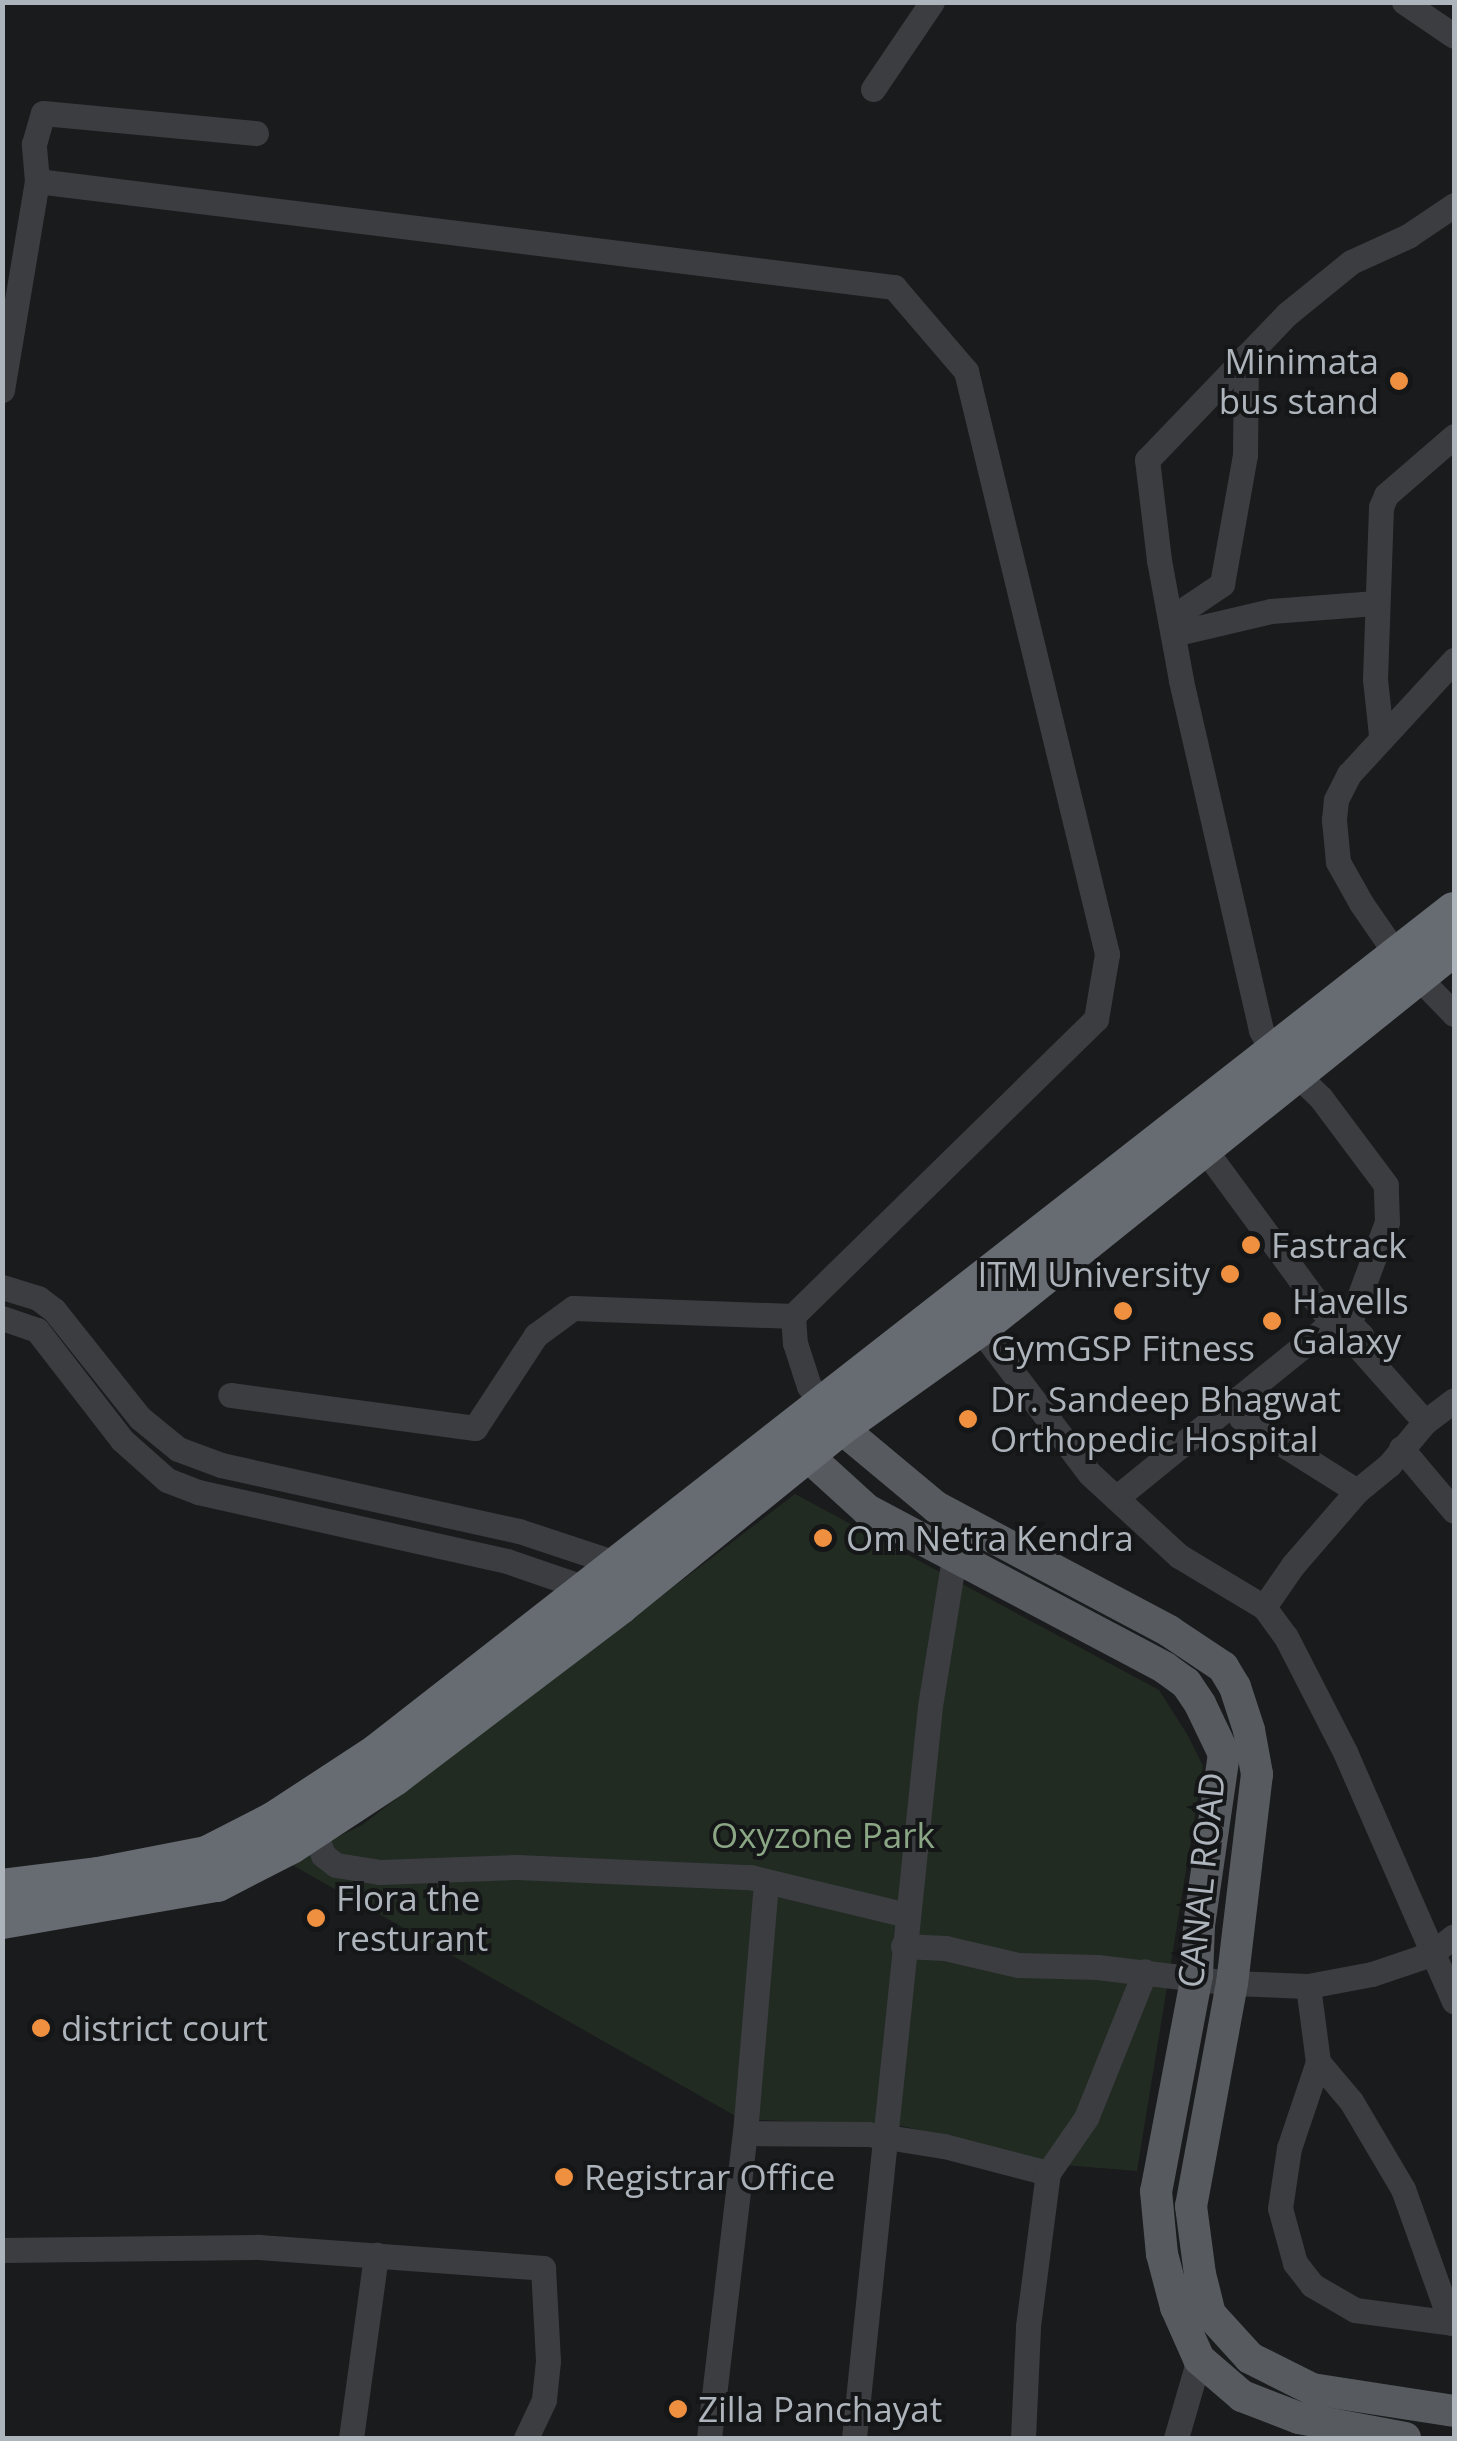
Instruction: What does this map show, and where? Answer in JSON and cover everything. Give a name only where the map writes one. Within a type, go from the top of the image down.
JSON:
[{"type":"highway","points":[[2,1920],[217,1884],[303,1820],[441,1706],[606,1597],[794,1444],[1406,965],[1454,910]]},
{"type":"highway","points":[[1406,965],[1454,947]]},
{"type":"highway","points":[[831,1415],[979,1328],[1202,1146],[1283,1062]]},
{"type":"highway","points":[[2,1888],[118,1873],[207,1855],[303,1820]]},
{"type":"main road","name":"CANAL ROAD","points":[[831,1415],[936,1507],[1168,1631],[1224,1666],[1236,1687],[1257,1774],[1232,1982],[1191,2206],[1210,2314],[1250,2358],[1312,2389],[1454,2411]]},
{"type":"main road","name":"CANAL ROAD","points":[[794,1444],[867,1510],[1165,1668],[1186,1683],[1200,1704],[1224,1754],[1199,1926],[1197,1975],[1156,2191],[1162,2254],[1176,2307],[1198,2359],[1242,2396],[1284,2412],[1405,2438]]},
{"type":"street","points":[[872,89],[932,2]]},
{"type":"street","points":[[1404,2],[1454,36]]},
{"type":"street","points":[[2,390],[37,182],[34,144],[42,113],[256,133]]},
{"type":"street","points":[[37,182],[894,286],[966,371],[1107,954],[1096,1020],[793,1316],[572,1308],[536,1335],[475,1428],[230,1395]]},
{"type":"street","points":[[1425,1422],[1353,1341],[1361,1335],[1350,1324],[1387,1222],[1386,1184],[1332,1111],[1283,1062],[1255,1008],[1171,626],[1148,460],[1287,314],[1351,262],[1408,236],[1454,205]]},
{"type":"street","points":[[1171,626],[1222,584],[1245,455],[1246,356]]},
{"type":"street","points":[[1381,735],[1374,679],[1378,519],[1386,495],[1454,436]]},
{"type":"street","points":[[1171,626],[1270,611],[1376,603]]},
{"type":"street","points":[[1454,660],[1349,774],[1336,800],[1335,840],[1338,862],[1406,965],[1454,1014]]},
{"type":"street","points":[[1116,1498],[1329,1325],[1202,1146]]},
{"type":"street","points":[[2,1286],[54,1310],[140,1418],[178,1449],[221,1464],[519,1531],[635,1572]]},
{"type":"street","points":[[793,1316],[795,1343],[809,1386],[831,1415]]},
{"type":"street","points":[[2,1318],[37,1330],[122,1440],[167,1480],[198,1492],[507,1561],[606,1597]]},
{"type":"street","points":[[979,1328],[1068,1447],[1116,1498],[1180,1556],[1264,1607],[1306,1671],[1454,2001]]},
{"type":"street","points":[[1264,1607],[1293,1565],[1357,1490],[1389,1465],[1425,1422],[1454,1400]]},
{"type":"street","points":[[1241,1418],[1357,1490]]},
{"type":"street","points":[[1401,1448],[1454,1511]]},
{"type":"street","points":[[854,2438],[930,1706],[954,1558]]},
{"type":"street","points":[[303,1820],[323,1855],[336,1865],[380,1872],[637,1869],[766,1881],[907,1916]]},
{"type":"street","points":[[710,2438],[745,2132],[766,1881]]},
{"type":"street","points":[[903,1946],[945,1948],[1018,1964],[1308,1986],[1372,1974],[1432,1954],[1454,1936]]},
{"type":"street","points":[[1023,2438],[1028,2326],[1048,2173],[1086,2118],[1145,1971]]},
{"type":"street","points":[[1308,1986],[1318,2062],[1282,2181],[1280,2208],[1295,2263],[1312,2285],[1355,2310],[1453,2323],[1403,2190],[1351,2101],[1318,2062]]},
{"type":"street","points":[[745,2132],[888,2137],[1048,2173]]},
{"type":"street","points":[[2,2250],[258,2248],[543,2268],[548,2360],[544,2400],[526,2438]]},
{"type":"street","points":[[351,2438],[376,2255]]},
{"type":"street","points":[[1176,2438],[1198,2359]]},
{"type":"green space","name":"Oxyzone Park","points":[[795,1494],[1159,1690],[1187,1734],[1203,1766],[1137,2171],[1063,2165],[902,2126],[741,2119],[287,1862],[362,1825]]},
{"type":"place","name":"Minimata bus stand","points":[[1399,381]]},
{"type":"place","name":"Fastrack","points":[[1251,1245]]},
{"type":"place","name":"ITM University","points":[[1230,1274]]},
{"type":"place","name":"GymGSP Fitness","points":[[1123,1311]]},
{"type":"place","name":"Havells Galaxy","points":[[1272,1321]]},
{"type":"place","name":"Dr. Sandeep Bhagwat Orthopedic Hospital","points":[[968,1419]]},
{"type":"place","name":"Om Netra Kendra","points":[[823,1538]]},
{"type":"place","name":"Flora the resturant","points":[[316,1918]]},
{"type":"place","name":"district court","points":[[41,2028]]},
{"type":"place","name":"Registrar Office","points":[[564,2177]]},
{"type":"place","name":"Zilla Panchayat","points":[[678,2409]]}]
